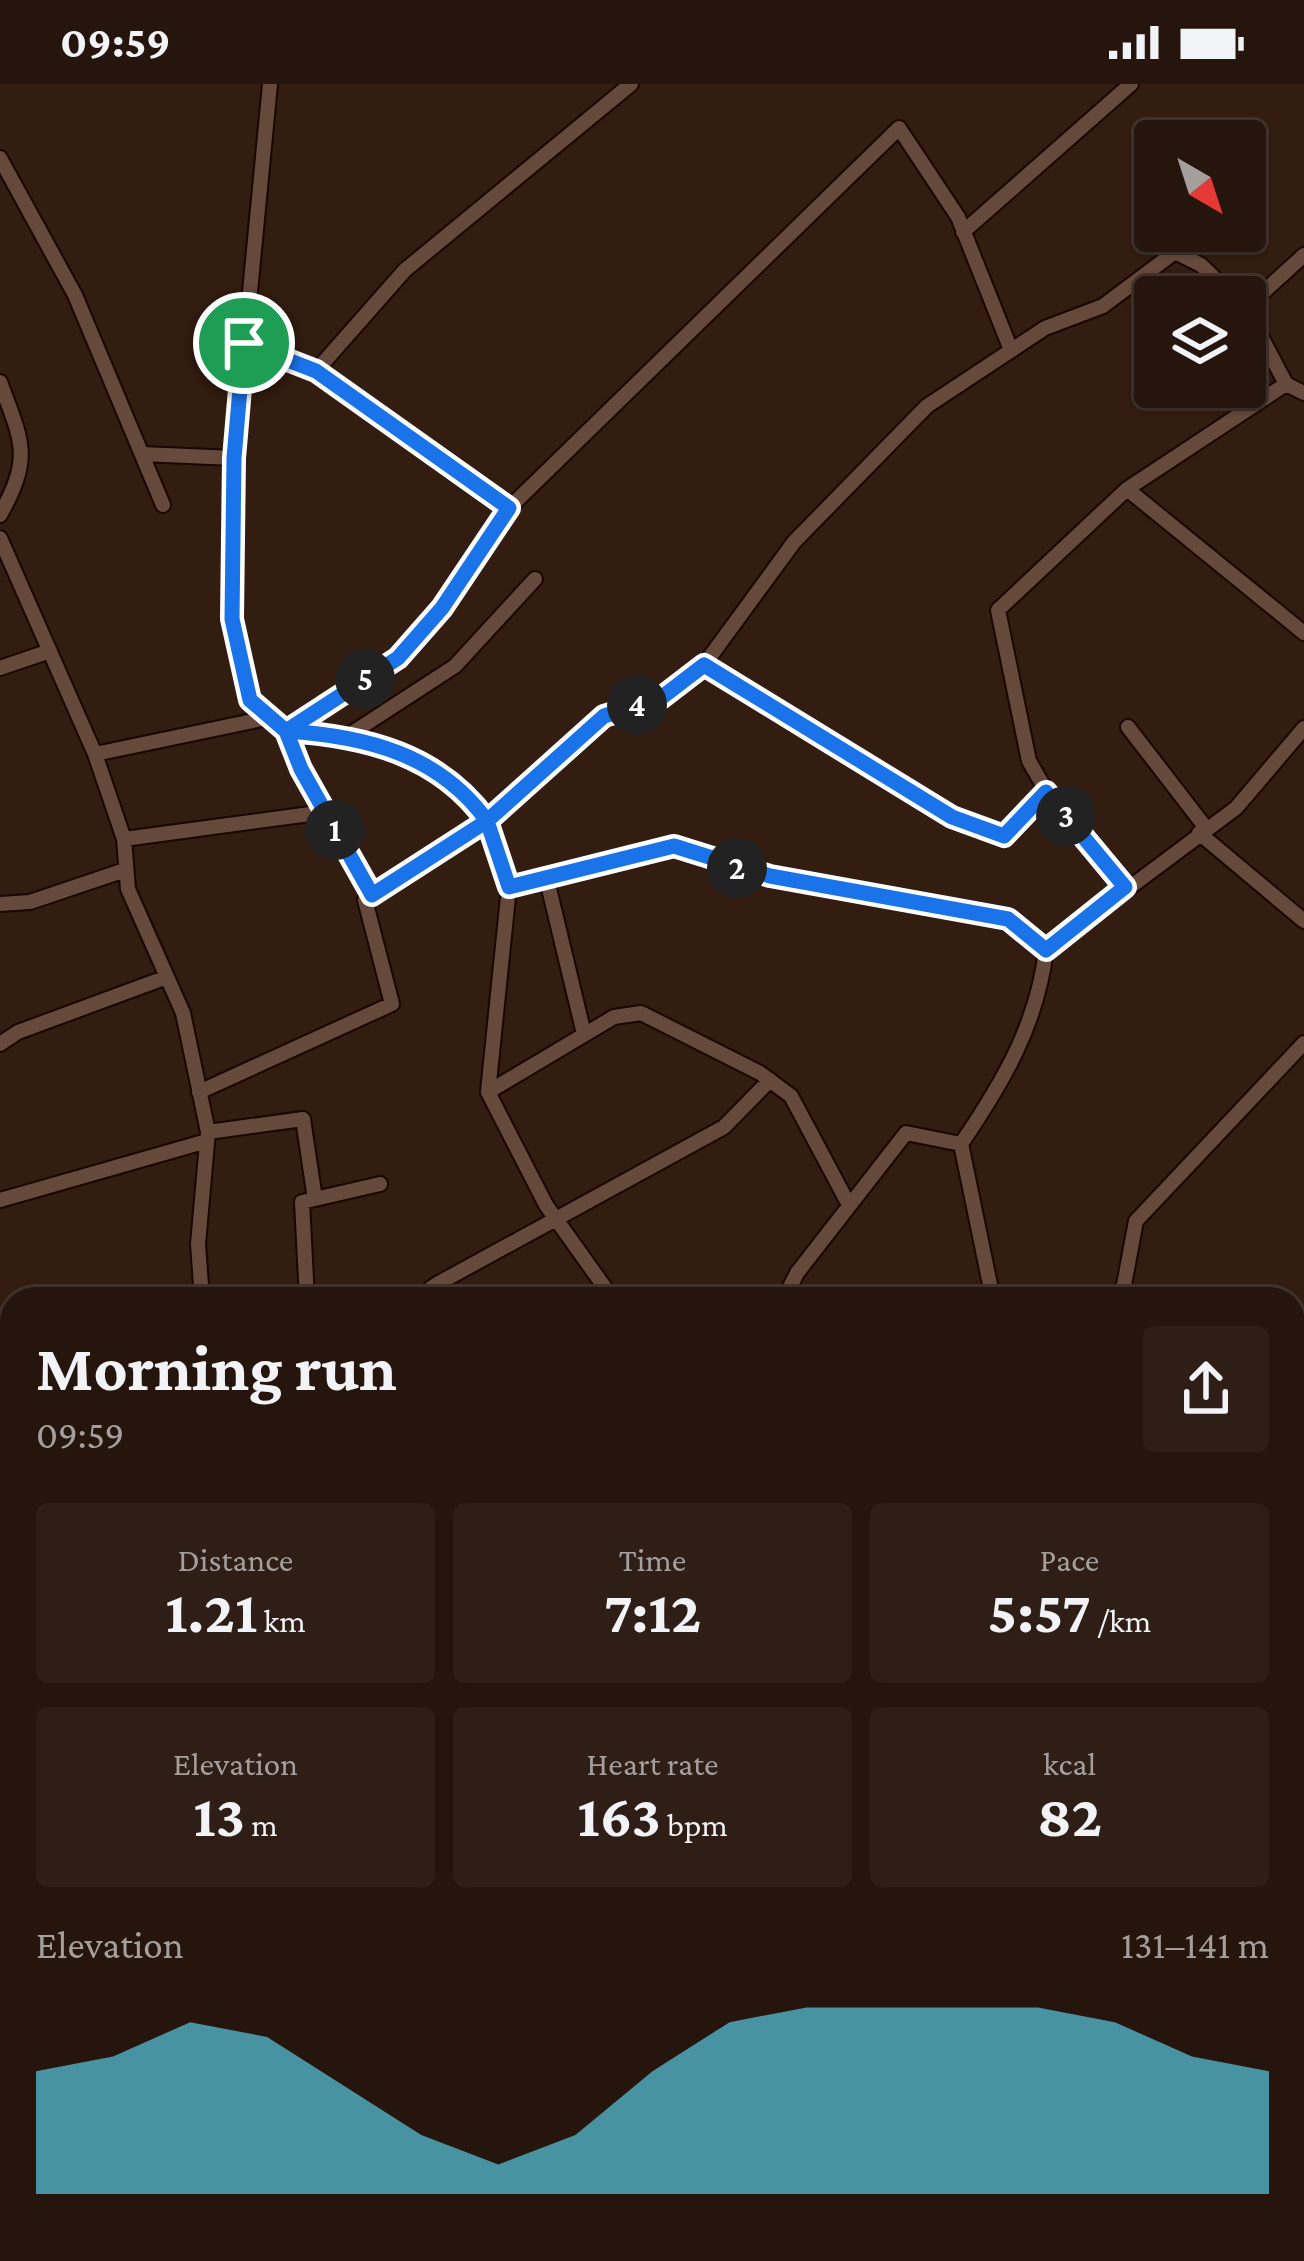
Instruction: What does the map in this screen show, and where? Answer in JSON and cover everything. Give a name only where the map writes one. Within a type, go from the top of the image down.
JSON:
[{"type":"street","points":[[270,84],[234,458],[232,619],[250,700],[286,731],[372,895]]},
{"type":"street","points":[[316,371],[405,270],[631,84]]},
{"type":"street","points":[[963,232],[1131,84]]},
{"type":"street","points":[[286,731],[398,658],[442,608],[509,508],[898,128],[907,133],[963,232],[1011,350]]},
{"type":"street","points":[[0,158],[75,295],[164,505]]},
{"type":"street","points":[[1144,276],[1175,252],[1212,276]]},
{"type":"street","points":[[1266,289],[1304,255]]},
{"type":"street","points":[[199,1092],[392,1004],[393,992],[364,900],[487,821],[604,716],[661,698],[704,665],[811,525],[927,406],[1046,328],[1103,307],[1134,283]]},
{"type":"street","points":[[244,343],[316,371],[509,508]]},
{"type":"street","points":[[1266,347],[1286,384],[1304,393]]},
{"type":"street","points":[[0,382],[26,453],[15,491],[0,515]]},
{"type":"street","points":[[1125,887],[1046,792],[1029,761],[998,610],[1127,489],[1286,384]]},
{"type":"street","points":[[142,454],[234,458]]},
{"type":"street","points":[[1127,489],[1304,633]]},
{"type":"street","points":[[0,538],[95,754],[124,839],[128,889],[183,1013],[207,1137],[199,1244],[201,1287]]},
{"type":"street","points":[[349,735],[454,666],[535,579]]},
{"type":"street","points":[[0,668],[50,651]]},
{"type":"street","points":[[704,665],[952,817],[1004,836],[1046,792]]},
{"type":"street","points":[[95,754],[267,718]]},
{"type":"street","points":[[1128,727],[1202,831],[1304,921]]},
{"type":"street","points":[[991,1287],[961,1144],[1009,1074],[1040,993],[1046,950],[1236,808],[1304,728]]},
{"type":"street","points":[[286,731],[349,735],[435,767],[466,792],[487,821],[509,887],[488,1092],[560,1221],[605,1287]]},
{"type":"street","points":[[124,839],[325,812]]},
{"type":"street","points":[[509,887],[674,846],[770,876],[1008,919],[1046,950]]},
{"type":"street","points":[[0,904],[30,902],[125,870]]},
{"type":"street","points":[[546,876],[584,1034]]},
{"type":"street","points":[[0,1044],[18,1032],[167,977]]},
{"type":"street","points":[[488,1092],[614,1017],[641,1013],[770,1080],[791,1096],[849,1205]]},
{"type":"street","points":[[1123,1287],[1136,1222],[1304,1043]]},
{"type":"street","points":[[432,1287],[724,1127],[770,1080]]},
{"type":"street","points":[[0,1200],[207,1137],[303,1120],[314,1199]]},
{"type":"street","points":[[792,1287],[906,1133],[961,1144]]},
{"type":"street","points":[[306,1287],[302,1202],[380,1184]]},
{"type":"route","points":[[244,343],[234,458],[232,619],[250,700],[286,731],[301,769],[372,895],[487,821],[509,887],[674,846],[699,858],[770,876],[1008,919],[1046,950],[1125,887],[1046,792],[1004,836],[952,817],[819,740],[704,665],[661,698],[604,716],[487,821],[466,792],[435,767],[349,735],[286,731],[398,658],[442,608],[509,508],[316,371],[244,343]]}]
